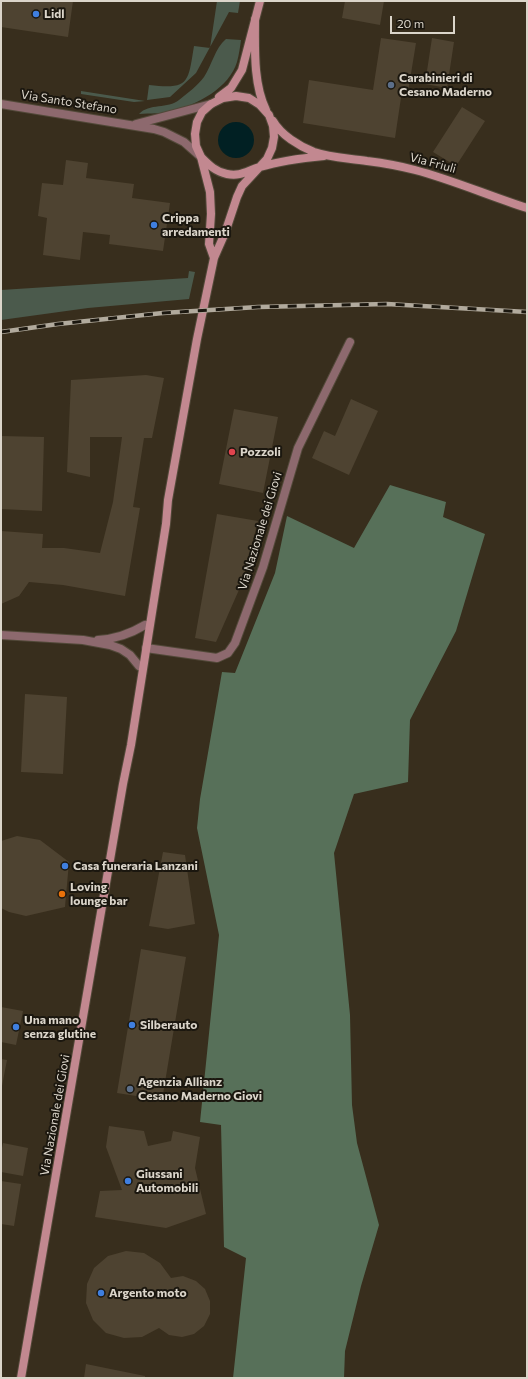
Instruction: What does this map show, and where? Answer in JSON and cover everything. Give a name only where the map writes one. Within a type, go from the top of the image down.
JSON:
[{"type":"main road","points":[[214,258],[209,244],[211,214],[210,192],[201,157],[196,146],[195,134],[197,122],[202,112],[232,88],[242,70],[260,1]]},
{"type":"main road","points":[[214,258],[242,186],[267,158],[272,148],[274,137],[273,126],[263,102],[257,72],[255,55],[256,19]]},
{"type":"main road","points":[[211,104],[223,98],[236,96],[249,98],[260,105],[269,115]]},
{"type":"main road","name":"Via Friuli","points":[[269,115],[276,127],[297,143],[313,151],[329,156],[368,161],[414,170],[456,181],[527,208]]},
{"type":"main road","name":"Via Friuli","points":[[259,167],[296,159],[329,156]]},
{"type":"main road","points":[[201,157],[213,168],[228,174],[244,174],[259,167]]},
{"type":"main road","name":"Via Nazionale dei Giovi","points":[[21,1378],[123,784],[131,745],[166,524],[168,500],[197,339],[214,258]]},
{"type":"main road","name":"Via Nazionale dei Giovi","points":[[123,784],[126,745],[161,523],[168,500]]},
{"type":"street","name":"Via Santo Stefano","points":[[1,104],[154,129],[184,142],[201,157]]},
{"type":"street","name":"Via Santo Stefano","points":[[134,125],[211,104]]},
{"type":"street","name":"Via Nazionale dei Giovi","points":[[146,648],[217,658],[228,652],[235,643],[263,567],[298,448],[350,342]]},
{"type":"street","points":[[1,635],[83,640],[110,639],[125,635],[145,625]]},
{"type":"street","points":[[83,640],[110,645],[121,649],[130,655],[139,666]]},
{"type":"green space","points":[[217,1],[240,1],[238,13],[229,12],[210,47]]},
{"type":"green space","points":[[226,39],[241,40],[238,59],[233,71],[220,87],[211,94],[183,108],[165,113],[139,114],[148,108],[175,103],[193,89],[204,77],[216,52]]},
{"type":"green space","points":[[194,46],[210,48],[196,73],[170,97],[147,100],[149,85],[172,86],[185,81],[190,68]]},
{"type":"green space","points":[[81,91],[145,101],[134,102],[81,94]]},
{"type":"green space","points":[[189,271],[195,272],[189,299],[88,308],[1,320],[1,290],[188,278]]},
{"type":"green space","points":[[390,485],[446,502],[443,517],[485,534],[456,631],[410,720],[408,782],[354,794],[334,853],[350,1015],[352,1105],[357,1143],[379,1225],[361,1286],[345,1351],[344,1378],[233,1378],[246,1258],[224,1247],[221,1125],[200,1122],[219,935],[197,828],[200,799],[222,672],[235,673],[275,573],[287,516],[354,548]]},
{"type":"water","points":[[239,122],[249,127],[253,133],[253,147],[249,153],[243,157],[233,158],[223,153],[219,147],[218,137],[223,127],[229,123]]},
{"type":"building","name":"Lidl","points":[[1,1],[73,1],[68,37],[1,27]]},
{"type":"building","points":[[345,1],[384,1],[380,25],[342,18]]},
{"type":"building","name":"Carabinieri di Cesano Maderno","points":[[381,38],[416,43],[408,92],[402,91],[395,138],[303,123],[309,80],[373,90]]},
{"type":"building","points":[[432,38],[454,42],[447,88],[425,84]]},
{"type":"building","points":[[462,107],[485,121],[456,166],[433,152]]},
{"type":"building","points":[[66,160],[88,163],[86,178],[134,184],[132,198],[170,203],[163,251],[109,244],[110,235],[83,232],[80,260],[43,255],[47,218],[38,216],[42,183],[63,185]]},
{"type":"building","points":[[146,375],[164,378],[152,438],[144,438],[133,507],[140,508],[125,596],[63,585],[29,582],[19,596],[1,604],[1,531],[43,534],[42,548],[64,548],[100,553],[113,502],[122,437],[90,437],[90,477],[67,472],[71,380]]},
{"type":"building","points":[[351,399],[378,411],[349,475],[312,458],[324,431],[335,436]]},
{"type":"building","points":[[234,409],[278,417],[263,493],[219,484]]},
{"type":"building","points":[[1,436],[44,437],[42,511],[1,509]]},
{"type":"building","points":[[217,514],[258,521],[242,583],[216,642],[195,638]]},
{"type":"building","points":[[25,694],[67,697],[63,774],[21,772]]},
{"type":"building","points":[[17,836],[40,840],[69,862],[65,907],[26,916],[9,912],[1,908],[1,841]]},
{"type":"building","points":[[163,852],[185,855],[195,924],[168,929],[149,926]]},
{"type":"building","points":[[141,949],[186,957],[162,1100],[117,1093]]},
{"type":"building","points":[[1,1007],[23,1011],[16,1045],[1,1042]]},
{"type":"building","points":[[1,1059],[7,1060],[2,1086],[1,1086]]},
{"type":"building","points":[[109,1126],[144,1131],[148,1146],[171,1141],[173,1131],[200,1137],[195,1168],[206,1214],[166,1228],[95,1217],[100,1191],[122,1190],[106,1147]]},
{"type":"building","points":[[3,1143],[28,1148],[23,1176],[1,1172],[1,1153]]},
{"type":"building","points":[[1,1181],[21,1184],[14,1226],[1,1224]]},
{"type":"building","points":[[126,1251],[144,1253],[160,1263],[171,1278],[183,1276],[196,1281],[205,1289],[210,1301],[210,1314],[204,1326],[194,1334],[182,1337],[169,1335],[159,1328],[142,1337],[124,1338],[106,1333],[93,1320],[86,1303],[87,1284],[94,1268],[108,1256]]},
{"type":"building","points":[[86,1364],[145,1376],[145,1378],[84,1378]]},
{"type":"railway","points":[[1,332],[58,324],[163,313],[258,307],[387,304],[527,312]]},
{"type":"place","name":"Lidl","points":[[36,14]]},
{"type":"place","name":"Carabinieri di Cesano Maderno","points":[[391,85]]},
{"type":"place","name":"Crippa arredamenti","points":[[154,225]]},
{"type":"place","name":"Pozzoli","points":[[232,452]]},
{"type":"place","name":"Casa funeraria Lanzani","points":[[65,866]]},
{"type":"place","name":"Loving lounge bar","points":[[62,894]]},
{"type":"place","name":"Silberauto","points":[[132,1025]]},
{"type":"place","name":"Una mano senza glutine","points":[[16,1027]]},
{"type":"place","name":"Agenzia Allianz Cesano Maderno Giovi","points":[[130,1089]]},
{"type":"place","name":"Giussani Automobili","points":[[128,1181]]},
{"type":"place","name":"Argento moto","points":[[101,1293]]}]
